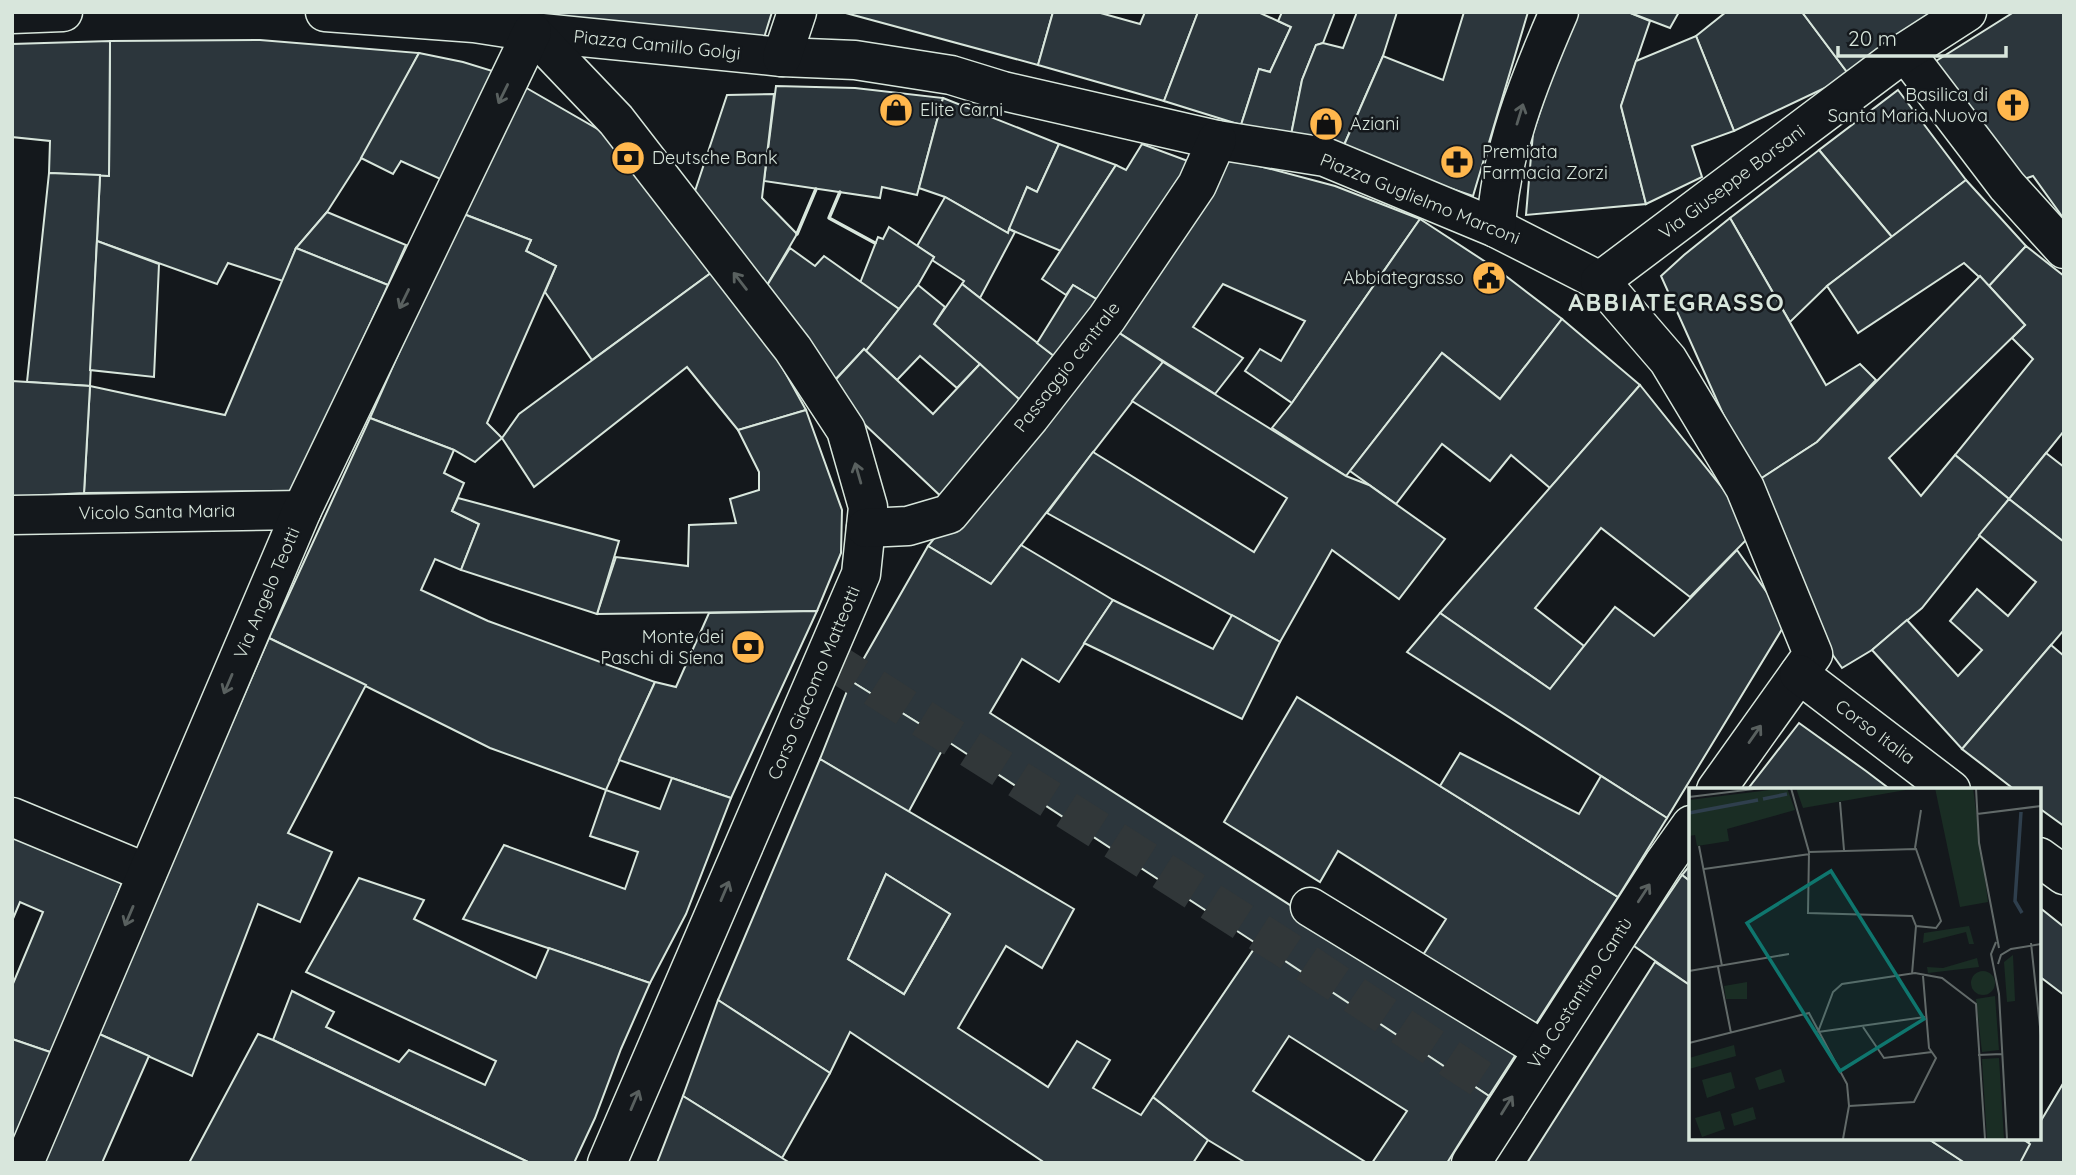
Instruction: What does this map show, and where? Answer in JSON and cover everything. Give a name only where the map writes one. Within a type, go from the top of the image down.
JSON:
[{"type":"street","points":[[12,14],[63,12]]},
{"type":"street","name":"Piazza Camillo Golgi","points":[[325,12],[474,23],[532,32],[782,57]]},
{"type":"street","points":[[782,57],[797,12]]},
{"type":"street","points":[[1496,228],[1498,196],[1507,156],[1532,75],[1559,12]]},
{"type":"street","name":"Via Giuseppe Borsani","points":[[1601,281],[1905,52],[1967,12]]},
{"type":"street","name":"Via Angelo Teotti","points":[[24,1163],[302,510],[532,32]]},
{"type":"street","name":"Corso Giacomo Matteotti","points":[[532,32],[616,120],[800,361],[846,430],[868,507],[861,574],[607,1163]]},
{"type":"street","points":[[1905,52],[2007,186],[2064,249]]},
{"type":"street","name":"Piazza Guglielmo Marconi","points":[[782,57],[855,60],[951,75],[1003,91],[1217,140],[1325,157],[1496,228],[1601,281],[1668,360],[1745,488],[1813,654],[1798,674]]},
{"type":"street","name":"Passaggio centrale","points":[[866,528],[908,526],[949,514],[1030,417],[1107,318],[1197,185],[1217,140]]},
{"type":"street","name":"Vicolo Santa Maria","points":[[12,514],[302,510]]},
{"type":"street","points":[[1717,788],[1798,674]]},
{"type":"street","name":"Corso Italia","points":[[1798,674],[1948,788]]},
{"type":"street","points":[[12,817],[147,873]]},
{"type":"street","name":"Via Costantino Cantù","points":[[1471,1163],[1542,1050],[1689,828]]},
{"type":"street","points":[[2041,858],[2064,875]]},
{"type":"street","points":[[1310,907],[1542,1050]]},
{"type":"building","points":[[507,12],[772,12],[763,41]]},
{"type":"building","points":[[842,12],[1053,12],[1038,65]]},
{"type":"building","points":[[1053,12],[1097,12],[1140,24],[1145,12],[1198,12],[1164,101],[1038,65]]},
{"type":"building","points":[[1198,12],[1258,12],[1291,27],[1270,72],[1259,69],[1241,125],[1164,101]]},
{"type":"building","points":[[1282,12],[1335,12],[1323,43],[1316,45],[1302,80],[1291,135],[1241,125],[1259,69],[1270,72],[1291,27],[1278,21]]},
{"type":"building","points":[[1357,12],[1397,12],[1383,56],[1341,152],[1291,135],[1302,80],[1316,45],[1323,43],[1343,48]]},
{"type":"building","points":[[1464,12],[1528,12],[1473,196],[1341,152],[1383,56],[1443,80]]},
{"type":"building","points":[[1573,12],[1628,12],[1650,21],[1621,106],[1646,204],[1526,215],[1533,133]]},
{"type":"building","points":[[1628,12],[1679,12],[1670,28]]},
{"type":"building","points":[[1726,12],[1802,12],[1850,76],[1734,131],[1696,36]]},
{"type":"building","points":[[1802,12],[1933,12],[1850,76]]},
{"type":"building","name":"Basilica di Santa Maria Nuova","points":[[2014,12],[2064,12],[2064,219],[2033,176],[2010,184],[1936,61]]},
{"type":"building","points":[[1696,36],[1734,131],[1692,146],[1702,177],[1646,204],[1621,106],[1636,61]]},
{"type":"building","points":[[260,40],[419,53],[375,137],[327,212],[296,248],[283,281],[228,263],[217,284],[97,241],[100,175],[109,176],[110,41]]},
{"type":"building","points":[[110,41],[109,176],[49,173],[50,141],[12,137],[12,44]]},
{"type":"building","points":[[419,53],[499,73],[447,182],[401,161],[393,174],[361,158]]},
{"type":"building","points":[[523,86],[601,131],[715,270],[592,360],[545,292],[556,266],[526,251],[531,240],[461,213]]},
{"type":"building","points":[[776,86],[855,88],[943,98],[917,195],[882,187],[880,198],[764,181]]},
{"type":"building","points":[[1898,90],[1966,180],[1892,237],[1819,150]]},
{"type":"building","points":[[774,94],[762,198],[797,234],[763,292],[690,206],[727,95]]},
{"type":"building","points":[[943,98],[1059,144],[1037,192],[1027,187],[1008,233],[945,197],[919,188]]},
{"type":"building","points":[[1059,144],[1116,165],[1061,251],[1009,229],[1027,187],[1037,192]]},
{"type":"building","points":[[1142,144],[1196,164],[1108,306],[1073,285],[1066,295],[1042,279],[1116,165],[1126,170]]},
{"type":"building","points":[[1819,150],[1892,237],[1827,286],[1790,322],[1730,218]]},
{"type":"building","points":[[1229,158],[1335,186],[1420,219],[1292,403],[1245,371],[1260,349],[1281,361],[1305,321],[1223,284],[1193,327],[1243,358],[1215,394],[1107,325]]},
{"type":"building","points":[[49,173],[100,175],[90,386],[27,382]]},
{"type":"building","points":[[1966,180],[2026,246],[1989,286],[1964,263],[1858,333],[1827,286]]},
{"type":"building","points":[[945,197],[1008,233],[1009,229],[1015,232],[980,298],[962,284],[964,281],[932,260],[934,257],[917,246]]},
{"type":"building","points":[[327,212],[406,245],[388,285],[296,248]]},
{"type":"building","points":[[461,213],[531,240],[526,251],[556,266],[487,423],[502,438],[475,462],[454,450],[370,418]]},
{"type":"building","points":[[1730,218],[1826,385],[1860,364],[1876,380],[1817,442],[1754,483],[1661,276]]},
{"type":"building","points":[[1420,219],[1498,270],[1562,319],[1500,399],[1442,353],[1346,476],[1272,428]]},
{"type":"building","points":[[889,227],[934,257],[918,285],[899,309],[860,283],[878,237],[883,239]]},
{"type":"building","points":[[97,241],[159,264],[154,377],[90,370]]},
{"type":"building","points":[[2026,246],[2064,276],[2064,431],[2009,499],[1955,455],[2033,359],[2012,338],[2025,325],[1989,286]]},
{"type":"building","points":[[296,248],[388,285],[293,491],[84,493],[90,386],[225,415]]},
{"type":"building","points":[[790,248],[815,266],[824,256],[899,309],[866,351],[864,349],[831,384],[763,292]]},
{"type":"building","points":[[715,270],[760,327],[806,410],[738,430],[687,367],[534,487],[502,438],[519,414]]},
{"type":"building","points":[[1980,276],[2025,325],[1889,458],[1921,496],[1955,455],[2009,499],[1922,608],[1872,650],[1842,668],[1825,644],[1754,483],[1817,442]]},
{"type":"building","points":[[962,284],[1067,366],[1031,410],[934,324]]},
{"type":"building","points":[[918,285],[945,307],[934,324],[980,364],[957,388],[920,356],[897,380],[866,351]]},
{"type":"building","points":[[1073,285],[1108,306],[1067,366],[1037,343]]},
{"type":"building","points":[[1562,319],[1640,385],[1550,488],[1511,455],[1490,481],[1442,444],[1396,504],[1350,471],[1442,353],[1500,399]]},
{"type":"building","points":[[1107,325],[1163,362],[991,584],[928,546]]},
{"type":"building","points":[[864,349],[933,414],[980,364],[1031,410],[948,503],[827,389]]},
{"type":"building","points":[[1163,362],[1346,476],[1369,485],[1445,539],[1399,599],[1332,550],[1280,642],[1047,513],[1093,452],[1254,552],[1287,498],[1132,401]]},
{"type":"building","points":[[12,381],[90,386],[84,493],[12,497]]},
{"type":"building","points":[[1640,385],[1756,530],[1690,597],[1601,528],[1535,608],[1584,646],[1550,689],[1440,613]]},
{"type":"building","points":[[806,410],[842,510],[841,553],[817,611],[597,614],[616,557],[688,566],[689,525],[736,523],[730,499],[759,490],[759,472],[738,430]]},
{"type":"building","points":[[370,418],[454,450],[444,473],[464,483],[452,511],[479,524],[461,570],[435,559],[421,590],[488,621],[655,682],[606,790],[490,748],[269,638]]},
{"type":"building","points":[[2046,453],[2064,467],[2064,542],[2009,499]]},
{"type":"building","points":[[458,498],[619,541],[597,614],[461,570],[479,524],[452,511]]},
{"type":"building","points":[[2009,499],[2064,542],[2064,630],[1962,749],[1872,650],[1907,620],[1958,676],[1982,650],[1950,621],[1977,589],[2008,616],[2036,582],[1979,535]]},
{"type":"building","points":[[1021,545],[1113,600],[1059,682],[1022,659],[990,713],[1407,980],[1446,919],[1338,851],[1320,882],[1224,822],[1297,697],[1618,897],[1489,1096],[851,681],[928,546],[991,584]]},
{"type":"building","points":[[1737,550],[1787,621],[1667,818],[1407,652],[1440,613],[1550,689],[1615,607],[1654,636]]},
{"type":"building","points":[[1113,600],[1213,649],[1232,615],[1280,642],[1242,719],[1084,643]]},
{"type":"building","points":[[817,611],[731,798],[619,760],[655,682],[676,687],[709,613]]},
{"type":"building","points":[[269,638],[366,685],[288,833],[332,852],[300,922],[258,904],[192,1076],[97,1033]]},
{"type":"building","points":[[2051,645],[2064,656],[2064,826],[2041,809],[2041,788],[2012,788],[1962,749]]},
{"type":"building","points":[[851,681],[947,741],[908,813],[820,759]]},
{"type":"building","points":[[1799,723],[1888,788],[1749,788]]},
{"type":"building","points":[[1460,753],[1579,814],[1601,776],[1667,818],[1618,897],[1440,786]]},
{"type":"building","points":[[820,759],[1074,909],[1042,968],[1006,946],[958,1028],[1048,1087],[1077,1041],[1110,1060],[1093,1088],[1141,1115],[1153,1097],[1208,1140],[1193,1163],[1045,1163],[850,1032],[830,1073],[718,1000]],"holes":[[[886,874],[950,914],[904,994],[848,959]]]},
{"type":"building","points":[[672,778],[731,798],[686,914],[650,983],[463,919],[504,845],[625,889],[638,852],[590,836],[606,790],[660,809]]},
{"type":"building","points":[[12,837],[123,880],[56,1054],[12,1039],[12,986],[43,912],[20,902],[12,921]]},
{"type":"building","points":[[1689,866],[1689,880],[1682,875]]},
{"type":"building","points":[[886,874],[950,914],[904,994],[848,959]]},
{"type":"building","points":[[1682,875],[1689,880],[1689,985],[1634,946]]},
{"type":"building","points":[[359,878],[424,900],[414,919],[536,978],[549,948],[650,983],[574,1163],[530,1163],[273,1040],[292,991],[334,1012],[326,1027],[399,1062],[409,1050],[485,1085],[496,1061],[306,972]]},
{"type":"building","points":[[2041,909],[2064,927],[2064,995],[2041,978]]},
{"type":"building","points":[[1258,943],[1489,1096],[1447,1163],[1372,1163],[1407,1111],[1289,1036],[1253,1091],[1367,1163],[1246,1163],[1208,1140],[1153,1097]]},
{"type":"building","points":[[1655,962],[1689,985],[1689,1140],[1930,1140],[1965,1163],[1527,1163]]},
{"type":"building","points":[[718,1000],[830,1073],[782,1158],[683,1096]]},
{"type":"building","points":[[97,1033],[149,1056],[102,1163],[43,1163]]},
{"type":"building","points":[[258,1034],[273,1040],[530,1163],[189,1163]]},
{"type":"building","points":[[12,1039],[56,1054],[12,1158]]},
{"type":"building","points":[[2064,1082],[2064,1163],[2017,1163],[2030,1140],[2041,1140],[2041,1121]]},
{"type":"building","points":[[683,1096],[782,1158],[790,1163],[657,1163]]},
{"type":"building","points":[[1930,1140],[2024,1140],[2030,1144],[2020,1163],[1965,1163]]},
{"type":"tunnel","points":[[826,657],[1284,948],[1511,1099]]},
{"type":"wall","points":[[797,234],[816,189]]},
{"type":"wall","points":[[840,192],[829,218],[875,243]]},
{"type":"place","name":"Basilica di Santa Maria Nuova","points":[[2013,105]]},
{"type":"place","name":"Elite Carni","points":[[896,110]]},
{"type":"place","name":"Aziani","points":[[1326,124]]},
{"type":"place","name":"Deutsche Bank","points":[[628,158]]},
{"type":"place","name":"Premiata Farmacia Zorzi","points":[[1457,162]]},
{"type":"place","name":"Abbiategrasso","points":[[1489,278]]},
{"type":"place","name":"Monte dei Paschi di Siena","points":[[748,647]]},
{"type":"district","name":"ABBIATEGRASSO","points":[[1677,303]]}]
